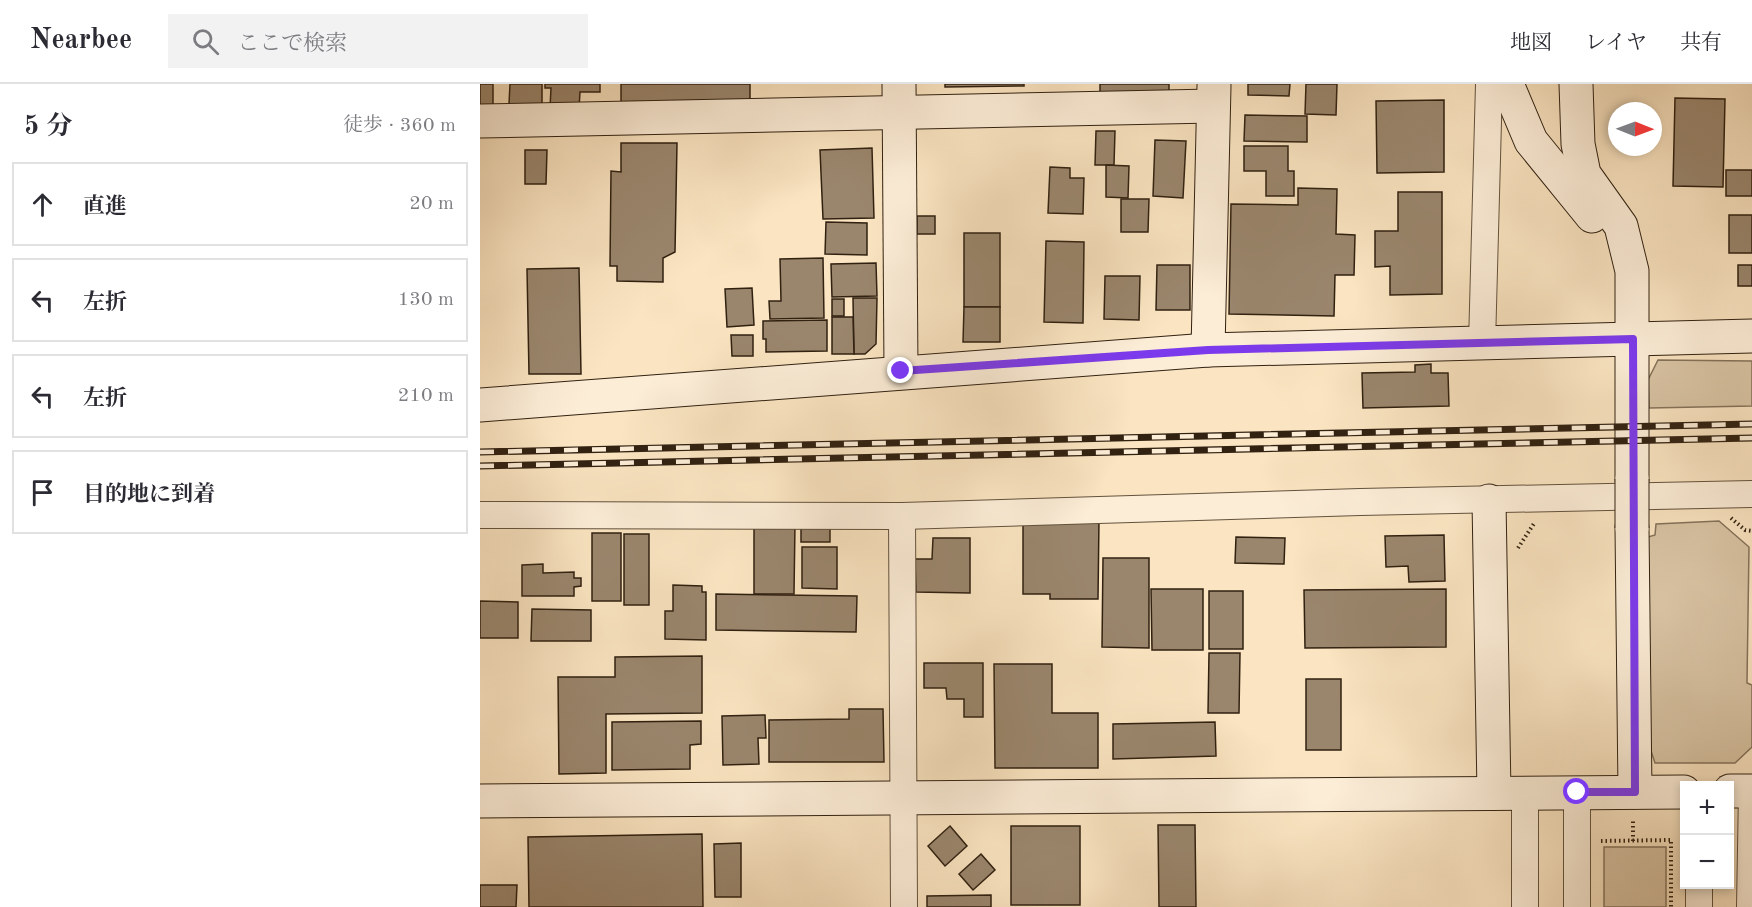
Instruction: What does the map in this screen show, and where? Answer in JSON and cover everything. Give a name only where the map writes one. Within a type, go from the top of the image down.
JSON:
[{"type":"street","points":[[1482,344],[1489,84]]},
{"type":"street","points":[[1507,84],[1531,141],[1569,190],[1629,254]]},
{"type":"street","points":[[1576,84],[1578,144],[1584,174],[1621,225],[1629,254],[1634,298],[1632,479],[1634,802]]},
{"type":"street","points":[[480,121],[900,98],[1214,95],[1208,350]]},
{"type":"street","points":[[900,98],[901,371]]},
{"type":"street","points":[[480,405],[901,371],[1208,350],[1752,336]]},
{"type":"street","points":[[480,515],[902,516],[1752,494]]},
{"type":"street","points":[[1489,501],[1509,793],[1525,907]]},
{"type":"street","points":[[902,516],[904,907]]},
{"type":"street","points":[[1734,791],[1752,791],[1750,907]]},
{"type":"street","points":[[1577,792],[1577,907]]},
{"type":"street","points":[[480,801],[1577,792],[1634,802],[1680,793]]},
{"type":"street","points":[[1699,889],[1699,907]]},
{"type":"path","points":[[1633,841],[1634,802]]},
{"type":"path","points":[[1601,851],[1601,840],[1671,840],[1671,907]]},
{"type":"shaded area","points":[[1658,360],[1752,361],[1752,406],[1649,408],[1648,380]]},
{"type":"shaded area","points":[[1719,521],[1749,547],[1747,683],[1752,685],[1752,747],[1735,763],[1655,763],[1649,745],[1648,537],[1655,535],[1656,524]]},
{"type":"shaded area","points":[[1604,847],[1666,847],[1666,907],[1604,907]]},
{"type":"building","points":[[480,84],[493,84],[493,106],[480,106]]},
{"type":"building","points":[[510,84],[542,84],[542,104],[509,104]]},
{"type":"building","points":[[545,84],[600,84],[600,92],[580,92],[579,108],[550,108],[551,88],[545,88]]},
{"type":"building","points":[[621,84],[750,84],[750,103],[621,102]]},
{"type":"building","points":[[945,84],[1024,84],[1024,86],[945,87]]},
{"type":"building","points":[[1100,84],[1169,84],[1169,97],[1100,96]]},
{"type":"building","points":[[1248,84],[1290,84],[1289,96],[1248,95]]},
{"type":"building","points":[[1306,84],[1337,84],[1336,115],[1305,114]]},
{"type":"building","points":[[1675,98],[1725,99],[1723,187],[1673,186]]},
{"type":"building","points":[[1444,100],[1444,172],[1377,173],[1376,101]]},
{"type":"building","points":[[1245,115],[1307,116],[1307,142],[1244,141]]},
{"type":"building","points":[[1096,131],[1115,131],[1114,165],[1095,165]]},
{"type":"building","points":[[1155,140],[1186,141],[1183,198],[1153,196]]},
{"type":"building","points":[[621,143],[677,143],[675,252],[663,258],[663,282],[617,281],[617,266],[610,266],[611,171],[621,172]]},
{"type":"building","points":[[1244,146],[1288,146],[1288,171],[1294,171],[1294,196],[1266,196],[1266,171],[1244,171]]},
{"type":"building","points":[[872,148],[874,218],[823,219],[820,150]]},
{"type":"building","points":[[525,150],[547,150],[546,184],[525,184]]},
{"type":"building","points":[[1106,165],[1129,166],[1128,198],[1106,197]]},
{"type":"building","points":[[1050,167],[1070,168],[1070,178],[1084,178],[1083,214],[1048,213]]},
{"type":"building","points":[[1726,170],[1752,170],[1752,196],[1726,196]]},
{"type":"building","points":[[1298,188],[1337,189],[1336,234],[1355,235],[1354,275],[1335,275],[1334,316],[1229,314],[1231,204],[1298,205]]},
{"type":"building","points":[[1398,192],[1442,192],[1442,294],[1390,295],[1390,266],[1375,267],[1375,231],[1398,231]]},
{"type":"building","points":[[1121,199],[1149,199],[1148,232],[1121,232]]},
{"type":"building","points":[[1729,215],[1752,215],[1752,253],[1729,253]]},
{"type":"building","points":[[917,216],[935,216],[935,234],[917,234]]},
{"type":"building","points":[[826,222],[867,223],[867,255],[825,254]]},
{"type":"building","points":[[964,233],[1000,233],[1000,307],[964,307]]},
{"type":"building","points":[[1046,241],[1084,242],[1083,323],[1044,322]]},
{"type":"building","points":[[823,258],[824,318],[770,319],[769,301],[781,301],[780,259]]},
{"type":"building","points":[[876,263],[877,296],[832,297],[831,264]]},
{"type":"building","points":[[1157,265],[1190,265],[1190,310],[1156,310]]},
{"type":"building","points":[[1738,265],[1752,265],[1752,286],[1738,286]]},
{"type":"building","points":[[579,268],[581,374],[529,374],[527,269]]},
{"type":"building","points":[[1105,276],[1140,276],[1139,320],[1104,319]]},
{"type":"building","points":[[752,288],[754,325],[727,327],[725,289]]},
{"type":"building","points":[[853,298],[877,298],[876,344],[865,354],[854,354]]},
{"type":"building","points":[[832,299],[844,299],[844,316],[832,316]]},
{"type":"building","points":[[964,307],[1000,307],[1000,342],[963,342]]},
{"type":"building","points":[[832,317],[853,317],[854,354],[832,354]]},
{"type":"building","points":[[827,320],[827,351],[766,352],[763,321]]},
{"type":"building","points":[[731,335],[753,335],[753,356],[732,356]]},
{"type":"building","points":[[1431,364],[1431,373],[1448,373],[1449,406],[1363,408],[1362,373],[1415,372],[1415,365]]},
{"type":"building","points":[[1023,519],[1099,520],[1098,599],[1050,599],[1050,594],[1023,594]]},
{"type":"building","points":[[754,523],[795,524],[794,594],[754,594]]},
{"type":"building","points":[[801,524],[830,524],[830,542],[801,542]]},
{"type":"building","points":[[592,533],[621,533],[621,601],[592,601]]},
{"type":"building","points":[[624,534],[649,534],[649,605],[624,605]]},
{"type":"building","points":[[1444,535],[1445,581],[1409,582],[1408,566],[1386,567],[1385,536]]},
{"type":"building","points":[[1236,537],[1285,538],[1284,564],[1235,563]]},
{"type":"building","points":[[933,538],[970,538],[970,593],[916,592],[915,559],[932,559]]},
{"type":"building","points":[[802,547],[837,547],[837,589],[802,588]]},
{"type":"building","points":[[1103,558],[1149,558],[1149,648],[1102,647]]},
{"type":"building","points":[[543,564],[543,573],[574,572],[574,578],[581,578],[581,586],[574,587],[574,596],[522,596],[522,565]]},
{"type":"building","points":[[673,585],[702,586],[702,592],[706,592],[706,640],[665,639],[665,611],[673,611]]},
{"type":"building","points":[[1151,589],[1203,589],[1203,650],[1152,650]]},
{"type":"building","points":[[1446,589],[1446,647],[1305,648],[1304,590]]},
{"type":"building","points":[[1209,591],[1243,591],[1243,649],[1209,649]]},
{"type":"building","points":[[716,594],[857,596],[856,632],[716,630]]},
{"type":"building","points":[[480,601],[518,602],[518,638],[480,638]]},
{"type":"building","points":[[532,609],[591,610],[591,641],[531,641]]},
{"type":"building","points":[[1209,653],[1240,653],[1239,713],[1208,713]]},
{"type":"building","points":[[702,656],[702,713],[606,714],[606,773],[559,774],[558,677],[615,677],[615,657]]},
{"type":"building","points":[[924,663],[983,663],[983,717],[964,717],[964,699],[947,699],[946,688],[924,688]]},
{"type":"building","points":[[994,664],[1052,664],[1052,713],[1098,713],[1098,768],[995,768]]},
{"type":"building","points":[[1306,679],[1341,679],[1341,750],[1306,750]]},
{"type":"building","points":[[849,709],[883,709],[884,762],[769,762],[769,720],[849,719]]},
{"type":"building","points":[[765,715],[766,738],[758,738],[759,764],[723,765],[722,716]]},
{"type":"building","points":[[701,721],[701,744],[690,745],[690,769],[612,770],[612,722]]},
{"type":"building","points":[[1215,722],[1216,756],[1113,759],[1113,724]]},
{"type":"building","points":[[1158,825],[1195,825],[1196,907],[1159,907]]},
{"type":"building","points":[[950,826],[967,846],[945,866],[928,846]]},
{"type":"building","points":[[1011,826],[1080,826],[1080,905],[1011,905]]},
{"type":"building","points":[[702,834],[703,907],[529,907],[528,837]]},
{"type":"building","points":[[741,843],[741,897],[715,897],[714,844]]},
{"type":"building","points":[[981,854],[995,870],[973,890],[959,874]]},
{"type":"building","points":[[480,885],[517,885],[516,907],[480,907]]},
{"type":"building","points":[[991,895],[991,907],[927,907],[927,896]]},
{"type":"railway","points":[[480,452],[1752,424]]},
{"type":"railway","points":[[480,466],[1752,438]]},
{"type":"route","points":[[901,371],[1208,350],[1633,339],[1632,528],[1635,792],[1577,792]]}]
